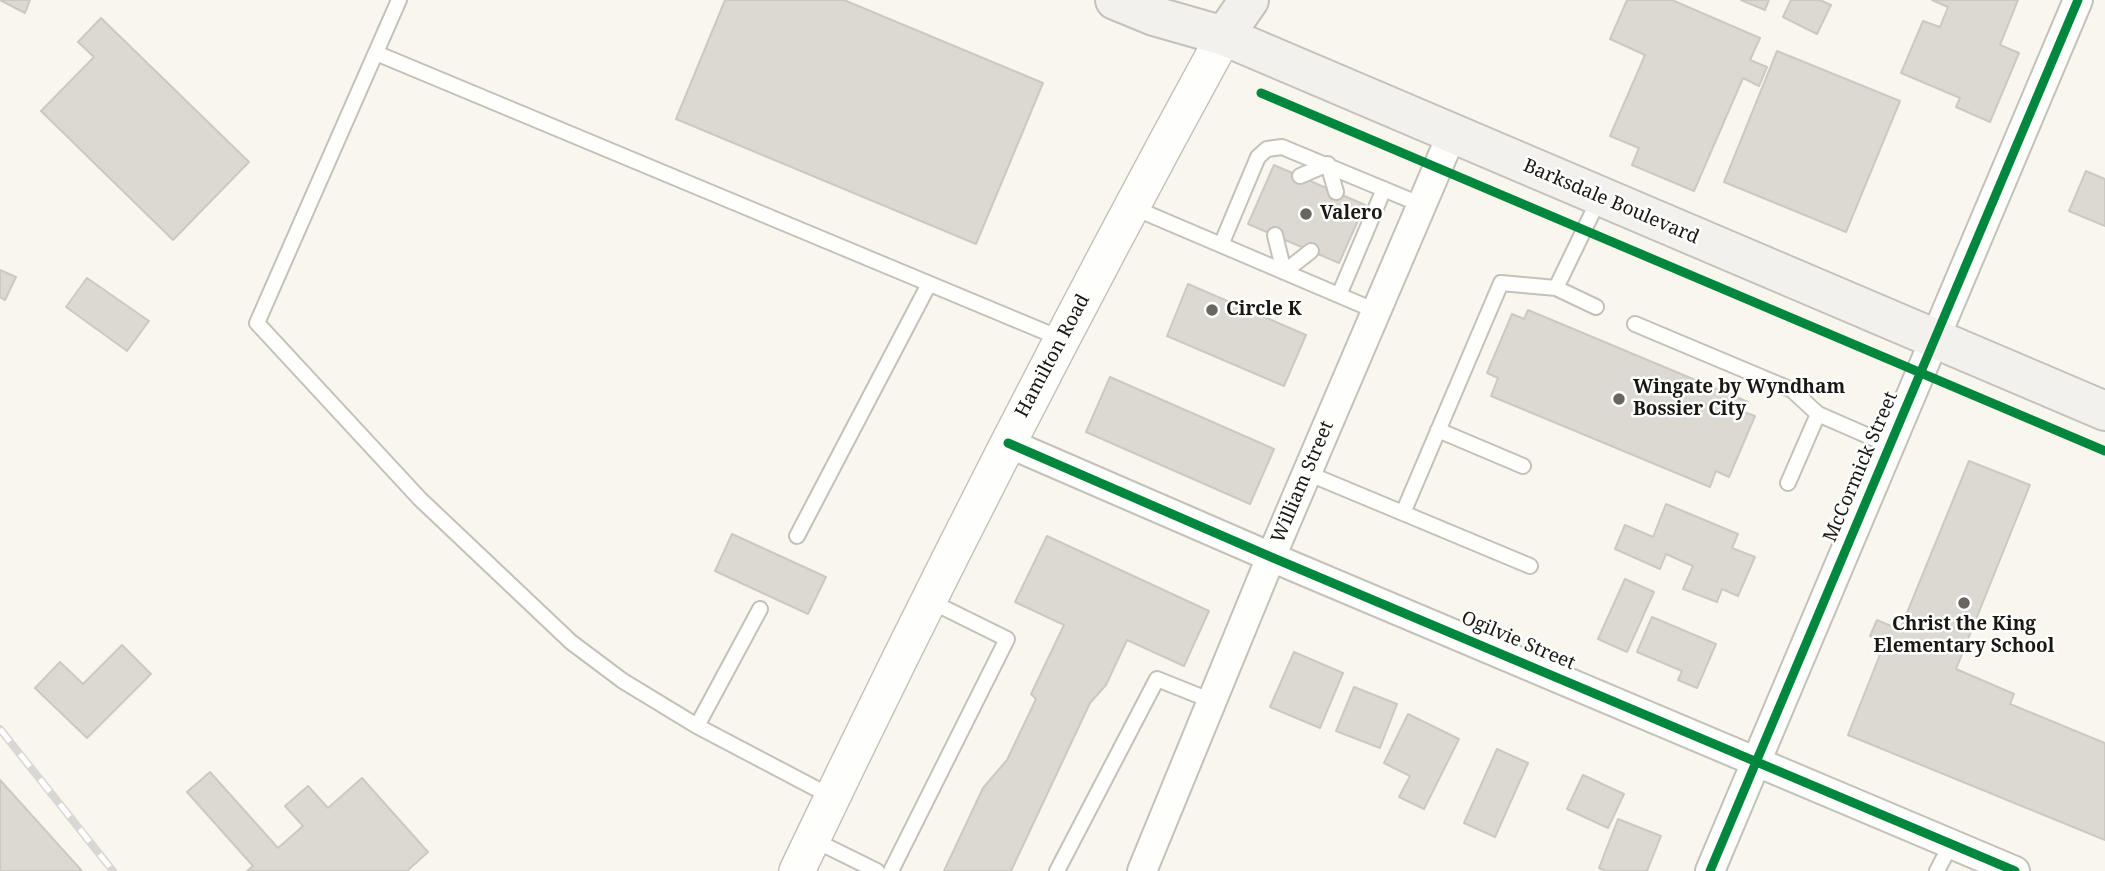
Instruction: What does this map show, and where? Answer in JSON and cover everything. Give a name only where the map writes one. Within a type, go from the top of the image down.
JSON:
[{"type":"main road","name":"Barksdale Boulevard","points":[[1115,0],[1154,16],[1224,36],[2105,411]]},
{"type":"main road","name":"Hamilton Road","points":[[1224,36],[1250,0]]},
{"type":"street","name":"McCormick Street","points":[[1710,871],[2078,0]]},
{"type":"street","name":"Hamilton Road","points":[[797,871],[1008,443],[1130,206],[1224,36]]},
{"type":"street","name":"William Street","points":[[1142,871],[1271,557],[1452,134]]},
{"type":"street","name":"Ogilvie Street","points":[[1008,443],[2015,871]]},
{"type":"lane","points":[[399,0],[257,323],[387,465],[571,642],[623,681],[696,726],[833,797]]},
{"type":"lane","points":[[376,53],[1063,340]]},
{"type":"lane","points":[[1221,245],[1258,157],[1267,149],[1282,147],[1422,205]]},
{"type":"lane","points":[[1300,176],[1328,164]]},
{"type":"lane","points":[[1328,164],[1336,192]]},
{"type":"lane","points":[[1339,295],[1384,189]]},
{"type":"lane","points":[[1556,288],[1600,197]]},
{"type":"lane","points":[[1130,206],[1376,312]]},
{"type":"lane","points":[[1275,235],[1283,272]]},
{"type":"lane","points":[[1283,272],[1311,251]]},
{"type":"lane","points":[[1403,513],[1501,283],[1556,288],[1596,307]]},
{"type":"lane","points":[[797,536],[929,284]]},
{"type":"lane","points":[[1635,324],[1792,390],[1818,414],[1889,445]]},
{"type":"lane","points":[[1788,483],[1818,414]]},
{"type":"lane","points":[[1438,430],[1523,466]]},
{"type":"lane","points":[[1307,473],[1530,566]]},
{"type":"lane","points":[[891,871],[1007,639],[930,600]]},
{"type":"lane","points":[[696,726],[760,609]]},
{"type":"lane","points":[[1057,871],[1157,679],[1212,701]]},
{"type":"lane","points":[[812,839],[877,871]]},
{"type":"lane","points":[[1937,871],[1951,844]]},
{"type":"building","points":[[0,0],[30,0],[25,13]]},
{"type":"building","points":[[725,0],[844,0],[1043,83],[976,244],[676,119]]},
{"type":"building","points":[[1627,0],[1672,0],[1760,38],[1750,60],[1767,67],[1759,86],[1743,78],[1694,191],[1632,165],[1639,148],[1610,136],[1645,55],[1610,39]]},
{"type":"building","points":[[1741,0],[1769,0],[1765,10]]},
{"type":"building","points":[[1791,0],[1820,0],[1831,5],[1817,34],[1783,17]]},
{"type":"building","points":[[1932,0],[2018,0],[2000,45],[2019,53],[1990,122],[1956,107],[1960,98],[1901,73],[1923,21],[1940,27],[1948,7]]},
{"type":"building","points":[[101,18],[249,162],[173,240],[41,111],[94,57],[78,42]]},
{"type":"building","points":[[1777,51],[1900,101],[1846,232],[1724,182]]},
{"type":"building","name":"Valero","points":[[1274,165],[1365,205],[1339,263],[1248,224]]},
{"type":"building","points":[[2086,171],[2105,179],[2105,226],[2069,211]]},
{"type":"building","points":[[0,270],[16,277],[5,300],[0,297]]},
{"type":"building","points":[[87,278],[149,321],[127,351],[66,307]]},
{"type":"building","name":"Circle K","points":[[1188,284],[1306,335],[1284,386],[1167,336]]},
{"type":"building","name":"Wingate by Wyndham Bossier City","points":[[1528,310],[1748,402],[1744,412],[1755,416],[1729,477],[1716,471],[1710,487],[1491,396],[1498,378],[1487,373],[1512,314],[1524,319]]},
{"type":"building","points":[[1110,377],[1274,449],[1250,504],[1086,432]]},
{"type":"building","points":[[1969,461],[2030,485],[1956,669],[2014,694],[2010,704],[2105,743],[2105,840],[1848,735],[1885,642],[1870,636],[1877,620],[1900,630]]},
{"type":"building","points":[[1666,504],[1738,534],[1732,548],[1755,557],[1738,596],[1722,589],[1717,602],[1683,589],[1693,566],[1666,554],[1660,569],[1615,549],[1625,525],[1653,537]]},
{"type":"building","points":[[732,534],[826,577],[808,614],[715,571]]},
{"type":"building","points":[[1047,536],[1209,611],[1184,666],[1127,640],[1106,685],[1090,703],[1011,871],[944,871],[983,788],[1007,760],[1036,699],[1031,694],[1064,625],[1015,602]]},
{"type":"building","points":[[1625,579],[1654,592],[1627,652],[1598,639]]},
{"type":"building","points":[[1652,617],[1716,644],[1697,688],[1678,680],[1682,671],[1637,652]]},
{"type":"building","points":[[122,645],[151,674],[87,738],[35,688],[60,662],[83,684]]},
{"type":"building","points":[[1294,652],[1343,673],[1320,728],[1270,707]]},
{"type":"building","points":[[1354,687],[1397,704],[1380,748],[1336,731]]},
{"type":"building","points":[[1408,714],[1459,739],[1424,809],[1399,797],[1410,776],[1384,763]]},
{"type":"building","points":[[1497,749],[1528,763],[1495,837],[1464,823]]},
{"type":"building","points":[[210,772],[278,848],[303,826],[285,806],[308,786],[328,808],[362,778],[428,852],[407,871],[247,871],[253,866],[187,792]]},
{"type":"building","points":[[1583,775],[1624,794],[1608,828],[1567,809]]},
{"type":"building","points":[[0,780],[82,871],[0,871]]},
{"type":"building","points":[[1618,819],[1661,836],[1647,871],[1606,871],[1599,868]]},
{"type":"railway","points":[[0,729],[113,871]]},
{"type":"cycle path","points":[[1710,871],[2078,0]]},
{"type":"cycle path","points":[[1261,93],[2105,451]]},
{"type":"cycle path","points":[[1008,443],[2015,871]]},
{"type":"place","name":"Valero","points":[[1306,214]]},
{"type":"place","name":"Circle K","points":[[1212,310]]},
{"type":"place","name":"Wingate by Wyndham Bossier City","points":[[1619,399]]},
{"type":"place","name":"Christ the King Elementary School","points":[[1964,603]]}]
